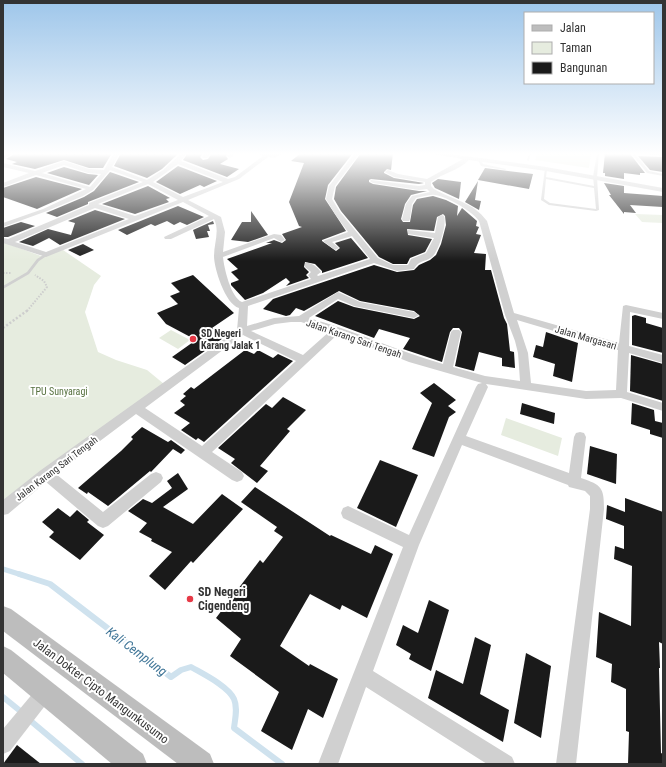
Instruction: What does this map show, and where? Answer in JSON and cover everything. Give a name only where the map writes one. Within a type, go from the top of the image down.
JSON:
[{"type":"main road","name":"Jalan Dokter Cipto Mangunkusumo","points":[[3,617],[200,764]]},
{"type":"main road","points":[[3,658],[133,764]]},
{"type":"street","points":[[3,225],[75,198],[91,189]]},
{"type":"street","points":[[6,241],[135,189]]},
{"type":"street","points":[[162,189],[214,216],[220,224],[222,231],[218,256],[223,277],[238,305],[243,305],[374,260]]},
{"type":"street","points":[[6,241],[46,255],[208,189]]},
{"type":"street","points":[[331,189],[329,199],[353,233],[374,260],[388,266],[409,268],[414,261],[432,252],[441,228],[442,217]]},
{"type":"street","points":[[432,189],[436,193],[472,210],[479,215],[483,221],[510,315],[520,341],[523,353],[526,387]]},
{"type":"street","points":[[406,219],[409,204],[414,197],[436,193]]},
{"type":"street","points":[[75,198],[136,219]]},
{"type":"street","points":[[168,237],[214,216]]},
{"type":"street","points":[[411,232],[437,236]]},
{"type":"street","points":[[335,248],[327,241],[353,233]]},
{"type":"street","points":[[218,256],[274,236],[281,240]]},
{"type":"street","points":[[308,265],[317,272],[312,276],[317,280]]},
{"type":"street","points":[[301,320],[338,295],[357,304],[414,315]]},
{"type":"street","points":[[243,305],[244,313],[242,331],[304,360]]},
{"type":"street","points":[[621,394],[626,308],[663,316]]},
{"type":"street","name":"Jalan Margasari","points":[[510,315],[663,359]]},
{"type":"street","name":"Jalan Karang Sari Tengah","points":[[3,509],[46,474],[242,331],[274,321],[291,318],[337,330],[413,359],[484,380],[586,395],[621,394],[663,407]]},
{"type":"street","points":[[202,453],[337,330]]},
{"type":"street","points":[[447,368],[456,332]]},
{"type":"street","points":[[328,764],[412,544],[482,388]]},
{"type":"street","points":[[137,409],[237,476]]},
{"type":"street","points":[[574,483],[580,437]]},
{"type":"street","points":[[459,438],[574,483],[590,487],[597,493],[598,498],[566,764]]},
{"type":"street","points":[[46,474],[103,521],[156,478]]},
{"type":"street","points":[[348,513],[412,544]]},
{"type":"street","points":[[363,675],[505,764]]},
{"type":"street","points":[[3,744],[44,692]]},
{"type":"lane","points":[[543,189],[542,199],[549,204],[597,210],[595,189]]},
{"type":"lane","points":[[3,288],[28,273],[38,260],[46,255]]},
{"type":"path","points":[[3,273],[28,273],[38,276],[44,281],[47,287],[34,306],[24,316],[3,328]]},
{"type":"green space","points":[[635,214],[663,215],[663,223],[642,222]]},
{"type":"green space","name":"TPU Sunyaragi","points":[[3,242],[41,256],[63,250],[101,276],[94,285],[85,312],[98,352],[116,360],[147,370],[164,384],[3,501]]},
{"type":"green space","points":[[171,330],[190,340],[178,349],[159,338]]},
{"type":"green space","points":[[506,418],[562,438],[558,456],[501,435]]},
{"type":"building","points":[[3,189],[82,189],[37,209],[3,197]]},
{"type":"building","points":[[96,189],[122,189],[88,202],[88,204],[57,217],[46,213],[84,197]]},
{"type":"building","points":[[141,189],[153,189],[170,198],[166,199],[169,202],[135,214],[102,204]]},
{"type":"building","points":[[170,189],[192,189],[180,194]]},
{"type":"building","points":[[294,189],[327,189],[325,199],[346,231],[322,241],[336,251],[340,248],[335,243],[351,238],[368,258],[322,273],[322,271],[315,264],[305,262],[304,267],[309,272],[306,275],[309,278],[286,286],[290,282],[286,278],[263,293],[245,300],[231,285],[231,283],[239,280],[231,272],[238,269],[227,259],[272,243],[266,243],[274,240],[282,243],[286,240],[282,234],[302,227],[299,226],[289,202]]},
{"type":"building","points":[[336,189],[404,189],[427,191],[411,195],[405,204],[401,219],[403,222],[410,222],[413,205],[417,199],[433,196],[458,206],[457,216],[462,208],[477,221],[476,226],[479,227],[476,234],[481,235],[474,253],[486,254],[485,270],[491,270],[507,324],[510,351],[514,352],[515,368],[502,366],[502,358],[479,352],[474,371],[455,366],[462,332],[459,328],[453,328],[450,332],[442,362],[403,349],[410,338],[379,329],[374,338],[315,316],[338,301],[354,307],[414,319],[420,316],[414,311],[360,301],[339,291],[304,311],[296,308],[290,315],[286,316],[263,309],[273,299],[374,265],[397,272],[414,270],[419,265],[430,260],[436,255],[441,244],[446,225],[445,216],[443,214],[437,217],[434,231],[407,229],[408,235],[432,239],[425,252],[410,258],[407,264],[393,264],[379,257],[341,211],[334,199]]},
{"type":"building","points":[[437,189],[460,189],[459,199]]},
{"type":"building","points":[[473,189],[477,189],[475,200],[481,201],[479,210],[465,202]]},
{"type":"building","points":[[607,189],[624,189],[624,193],[663,196],[663,207],[630,205],[636,213],[624,212],[624,214],[609,195],[611,195]]},
{"type":"building","points":[[178,206],[204,217],[187,225],[180,222],[174,225],[167,221],[155,226],[151,224],[127,235],[118,230]]},
{"type":"building","points":[[95,210],[125,219],[60,245],[49,238],[33,246],[19,242],[48,229],[71,235],[75,223],[68,221]]},
{"type":"building","points":[[251,211],[268,235],[248,242],[231,240],[242,222],[251,222]]},
{"type":"building","points":[[213,221],[214,224],[208,225],[210,231],[207,231],[209,237],[196,239],[193,230]]},
{"type":"building","points":[[21,222],[35,226],[8,237],[3,237],[3,228]]},
{"type":"building","points":[[83,244],[94,250],[80,256],[68,250]]},
{"type":"building","points":[[193,275],[234,313],[212,328],[226,336],[185,365],[172,357],[196,340],[166,324],[157,313],[178,304],[170,296],[180,292],[171,283]]},
{"type":"building","points":[[635,315],[646,318],[646,323],[663,328],[663,353],[632,345],[632,316]]},
{"type":"building","points":[[546,332],[578,343],[572,382],[553,376],[555,364],[533,357],[536,345],[543,347]]},
{"type":"building","points":[[245,350],[254,354],[258,350],[273,358],[278,354],[293,361],[204,442],[198,438],[196,440],[181,430],[190,423],[174,413],[185,405],[180,401],[186,396],[183,394],[191,387],[194,389]]},
{"type":"building","points":[[631,355],[663,364],[663,401],[630,391]]},
{"type":"building","points":[[434,383],[456,400],[448,406],[456,412],[449,417],[434,457],[412,449],[432,403],[420,393]]},
{"type":"building","points":[[283,397],[306,410],[287,429],[290,431],[260,466],[268,471],[257,483],[231,463],[235,459],[218,448],[266,404],[272,408]]},
{"type":"building","points":[[522,403],[555,413],[554,424],[520,414]]},
{"type":"building","points":[[632,403],[654,410],[655,421],[663,423],[663,438],[650,434],[650,430],[631,424]]},
{"type":"building","points":[[142,427],[168,442],[171,440],[185,450],[181,454],[173,449],[151,472],[150,471],[108,506],[88,492],[87,494],[78,488],[121,451],[133,439],[131,437]]},
{"type":"building","points":[[590,446],[617,454],[616,484],[587,474]]},
{"type":"building","points":[[380,460],[418,475],[396,527],[357,508]]},
{"type":"building","points":[[178,473],[188,489],[163,507],[193,524],[222,494],[243,509],[193,563],[191,561],[165,590],[149,576],[172,552],[151,541],[152,539],[139,532],[147,523],[128,511],[143,499],[152,503],[172,488],[167,481]]},
{"type":"building","points":[[255,487],[330,536],[331,535],[371,554],[375,545],[393,554],[367,618],[342,605],[340,610],[310,594],[280,646],[309,666],[310,664],[338,679],[323,718],[308,709],[292,750],[261,731],[279,692],[230,656],[241,639],[216,618],[260,560],[263,563],[283,537],[274,531],[277,527],[241,502]]},
{"type":"building","points":[[625,498],[663,512],[663,644],[659,642],[659,668],[661,753],[663,754],[663,764],[628,764],[629,732],[626,731],[626,689],[611,682],[612,664],[596,657],[599,612],[631,626],[632,566],[614,559],[615,546],[624,549],[624,526],[606,519],[607,505],[625,512]]},
{"type":"building","points":[[58,508],[70,517],[77,510],[89,520],[87,522],[104,535],[80,560],[49,537],[54,532],[42,522]]},
{"type":"building","points":[[429,600],[449,610],[431,671],[409,659],[411,654],[396,645],[403,625],[418,633]]},
{"type":"building","points":[[475,637],[491,645],[480,694],[509,710],[503,742],[428,698],[436,670],[463,684]]},
{"type":"building","points":[[526,653],[551,666],[541,738],[514,723]]},
{"type":"building","points":[[17,745],[41,764],[3,764]]},
{"type":"waterway","name":"Kali Cemplung","points":[[3,569],[22,575]]},
{"type":"waterway","name":"Kali Cemplung","points":[[19,574],[50,584],[171,677],[181,670],[191,667],[221,685],[231,694],[235,702],[236,714],[234,728],[282,764]]},
{"type":"waterway","points":[[3,697],[19,710]]},
{"type":"waterway","points":[[32,722],[82,764]]},
{"type":"place","name":"SD Negeri Karang Jalak 1","points":[[193,339]]},
{"type":"place","name":"SD Negeri Cigendeng","points":[[190,599]]}]
